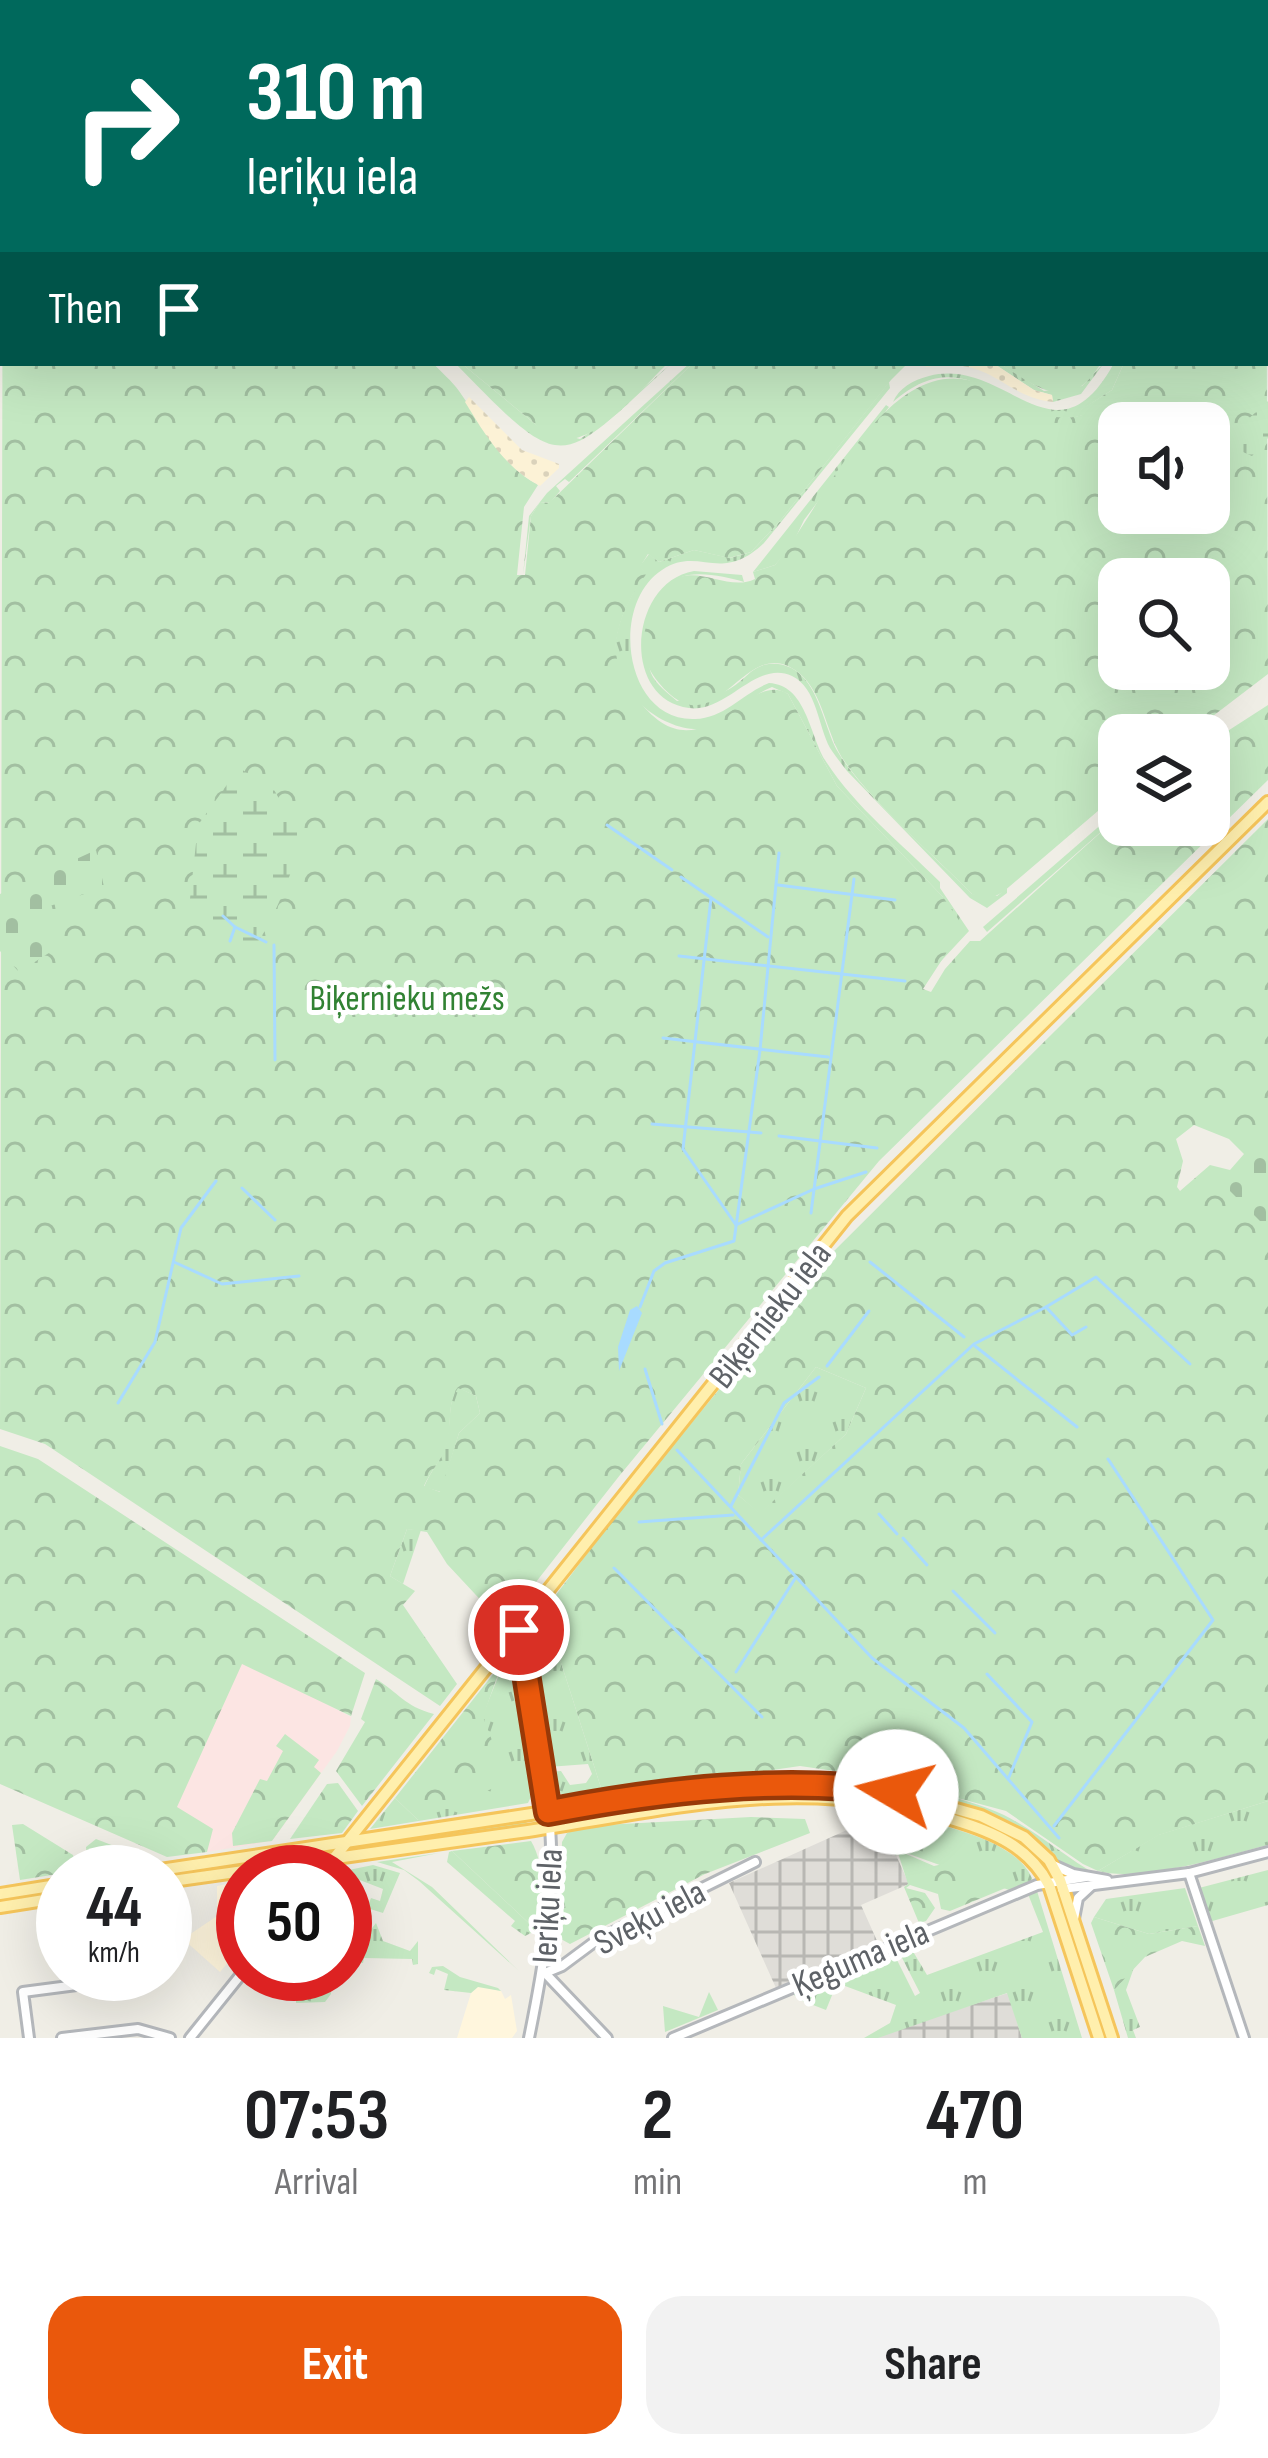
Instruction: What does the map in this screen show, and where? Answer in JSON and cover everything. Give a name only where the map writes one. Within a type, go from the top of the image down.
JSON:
[{"type":"main road","name":"Biķernieku iela","points":[[349,1843],[847,1216],[1268,802]]},
{"type":"main road","points":[[338,1845],[778,1783],[896,1792],[993,1821],[1024,1837],[1052,1864],[1082,1964],[1112,2038]]},
{"type":"main road","points":[[372,1852],[733,1799],[834,1795],[913,1808],[993,1834],[1029,1856],[1058,1885],[1074,1920],[1099,2038]]},
{"type":"main road","points":[[0,1894],[36,1888]]},
{"type":"main road","points":[[0,1906],[36,1901]]},
{"type":"street","name":"Ieriķu iela","points":[[519,1630],[550,1827],[552,1893],[545,1972],[530,2038]]},
{"type":"street","name":"Ķeguma iela","points":[[673,2038],[1037,1885],[1190,1873],[1268,1852]]},
{"type":"street","name":"Sveķu iela","points":[[545,1972],[562,1966],[597,1940],[755,1862]]},
{"type":"street","points":[[1052,1864],[1090,1881],[1078,1898],[1074,1920]]},
{"type":"street","points":[[1190,1873],[1244,2038]]},
{"type":"street","points":[[545,1972],[607,2038]]},
{"type":"street","points":[[29,2038],[23,1992],[36,1990]]},
{"type":"street","points":[[190,2038],[220,2001]]},
{"type":"street","points":[[62,2038],[138,2029],[170,2038]]},
{"type":"shaded area","points":[[237,1657],[351,1717],[337,1751],[272,1841],[216,1845],[216,1850],[207,1852],[30,1691]]},
{"type":"shaded area","points":[[869,1820],[882,1824],[909,1884],[861,1905],[878,1943],[840,1960],[830,1958],[819,1970],[776,1988],[729,1883]]},
{"type":"shaded area","points":[[216,1917],[216,1968],[192,1947],[192,1933]]},
{"type":"shaded area","points":[[478,1986],[501,1991],[505,1999],[511,1995],[517,2031],[512,2038],[457,2038],[471,1993]]},
{"type":"shaded area","points":[[1008,1993],[1022,2038],[878,2038],[879,2035]]},
{"type":"green space","name":"Biķernieku mežs","points":[[2,366],[436,366],[459,391],[502,455],[538,485],[524,507],[517,575],[525,575],[531,516],[540,502],[549,503],[690,366],[905,366],[751,552],[729,558],[694,550],[659,562],[648,554],[640,567],[647,573],[623,614],[616,650],[620,670],[634,694],[658,720],[680,730],[720,719],[755,695],[772,690],[788,694],[837,786],[943,897],[965,929],[961,936],[947,940],[949,949],[923,989],[931,992],[970,941],[980,941],[1098,835],[1098,846],[1201,846],[879,1161],[503,1624],[447,1564],[427,1532],[407,1529],[390,1576],[415,1591],[403,1605],[457,1684],[440,1706],[45,1444],[0,1429]],"holes":[[[458,1388],[476,1396],[480,1413],[459,1433],[440,1492],[424,1486],[445,1449]]]},
{"type":"green space","points":[[458,366],[465,366],[540,428],[580,439],[669,366],[605,423],[582,439],[562,446],[543,441],[520,426]]},
{"type":"green space","points":[[465,366],[665,366],[605,423],[568,439],[551,436]]},
{"type":"green space","points":[[690,366],[569,482],[565,479],[556,486],[560,491],[550,503],[540,502],[531,516],[523,575],[529,516],[547,493]]},
{"type":"green space","points":[[998,366],[1044,391],[1082,386],[1102,366],[1081,394],[1053,402],[1052,395],[1034,390]]},
{"type":"green space","points":[[1004,366],[1099,366],[1077,389],[1065,393],[1040,388]]},
{"type":"green space","points":[[1112,366],[1123,366],[1112,390],[1081,410],[1083,415],[1058,418],[1036,413],[971,381],[947,377],[922,383],[893,402],[917,380],[957,374],[1050,409],[1071,408],[1092,394]]},
{"type":"green space","points":[[1123,366],[1267,366],[1268,674],[1216,714],[1098,714],[1098,811],[1003,892],[988,900],[972,894],[889,814],[839,752],[814,692],[799,673],[779,663],[762,666],[698,705],[680,701],[649,669],[645,631],[658,597],[670,582],[698,576],[741,583],[755,579],[753,572],[775,565],[864,436],[891,407],[921,386],[953,378],[988,387],[1046,415],[1070,418],[1082,415],[1080,410],[1112,390]]},
{"type":"green space","points":[[889,382],[890,388],[764,543],[749,555],[735,561],[687,561],[662,570],[645,586],[630,633],[639,682],[652,702],[671,715],[706,718],[769,683],[791,692],[799,701],[837,777],[940,882],[969,931],[929,974],[947,940],[943,897],[837,786],[788,694],[772,687],[711,727],[671,724],[631,694],[622,680],[615,649],[625,609],[646,573],[639,567],[649,554],[659,562],[694,550],[730,558],[751,552]]},
{"type":"green space","points":[[1268,401],[1268,438],[1252,456],[1237,441],[1245,422]]},
{"type":"green space","points":[[889,407],[804,520],[791,547],[775,565],[753,572]]},
{"type":"green space","points":[[694,571],[742,575],[744,582],[694,575],[669,585],[655,607],[648,634],[648,661],[659,685],[677,701],[726,691],[763,665],[791,668],[817,699],[838,752],[882,806],[972,894],[997,896],[1007,888],[1007,893],[987,908],[970,898],[847,771],[830,748],[807,689],[792,676],[766,675],[703,708],[667,700],[652,684],[643,664],[641,640],[656,596],[672,580]]},
{"type":"green space","name":"Biķernieku mežs","points":[[1268,705],[1268,780],[1230,817],[1230,729]]},
{"type":"green space","points":[[239,768],[273,788],[303,841],[271,920],[245,953],[189,908],[198,825]]},
{"type":"green space","points":[[1268,819],[1268,1801],[1159,1835],[1098,1871],[1006,1811],[883,1778],[800,1766],[603,1794],[555,1644],[528,1638],[531,1628],[623,1506],[830,1255]],"holes":[[[1194,1125],[1229,1139],[1244,1154],[1230,1170],[1210,1165],[1180,1191],[1183,1161],[1176,1139]],[[816,1367],[866,1388],[846,1434],[760,1513],[738,1495],[741,1464]]]},
{"type":"green space","points":[[1098,827],[1098,834],[987,932],[983,927]]},
{"type":"green space","points":[[96,850],[104,887],[50,906],[52,951],[19,972],[0,951],[0,894]]},
{"type":"green space","points":[[1268,1131],[1268,1229],[1221,1182]]},
{"type":"green space","points":[[816,1367],[866,1388],[846,1434],[760,1514],[738,1495],[741,1464]]},
{"type":"green space","points":[[457,1387],[476,1396],[480,1413],[459,1433],[441,1492],[424,1487],[446,1444]]},
{"type":"green space","points":[[0,1446],[38,1459],[365,1673],[351,1716],[242,1664],[177,1807],[213,1829],[207,1852],[192,1854],[192,1845],[140,1845],[0,1784]]},
{"type":"green space","points":[[407,1529],[421,1530],[403,1584],[390,1576]]},
{"type":"green space","points":[[528,1638],[555,1644],[603,1794],[565,1797],[553,1792],[549,1772],[561,1771],[570,1785],[586,1783],[592,1774],[588,1764],[548,1767]]},
{"type":"green space","points":[[506,1657],[516,1662],[534,1790],[528,1803],[370,1829],[395,1798],[418,1820],[482,1717]]},
{"type":"green space","points":[[502,1663],[483,1717],[508,1782],[418,1820],[395,1798]]},
{"type":"green space","points":[[376,1679],[434,1714],[362,1806],[336,1771],[365,1722],[361,1719]]},
{"type":"green space","points":[[285,1734],[319,1760],[314,1767],[321,1773],[272,1841],[233,1845],[232,1833],[260,1779],[267,1781],[283,1751],[276,1746]]},
{"type":"green space","points":[[804,1774],[906,1787],[982,1806],[1016,1821],[1097,1875],[1066,1866],[1004,1819],[932,1795],[821,1780],[709,1784]]},
{"type":"green space","points":[[338,1783],[358,1811],[342,1833],[290,1839],[327,1784]]},
{"type":"green space","points":[[766,1787],[881,1795],[966,1814],[1004,1830],[1033,1851],[1053,1878],[1022,1846],[985,1827],[899,1802],[852,1795],[761,1793],[574,1817],[574,1813]]},
{"type":"green space","points":[[1268,1801],[1268,1845],[1159,1871],[1098,1871],[1158,1835]]},
{"type":"green space","points":[[875,1812],[941,1825],[988,1841],[1024,1865],[1033,1881],[912,1931],[1009,1890],[898,1850],[896,1856]]},
{"type":"green space","points":[[751,1817],[805,1819],[810,1833],[705,1874],[570,1944],[559,1938],[562,1842],[567,1833],[585,1826]]},
{"type":"green space","points":[[526,1820],[527,1824],[372,1847],[368,1844]]},
{"type":"green space","points":[[23,1824],[57,1845],[36,1845],[36,1877],[20,1880],[12,1825]]},
{"type":"green space","points":[[531,1841],[542,1884],[534,1928],[452,1851]]},
{"type":"green space","points":[[897,1850],[1008,1887],[950,1911],[941,1909],[938,1894],[910,1885],[906,1888],[925,1893],[935,1908],[919,1923],[904,1887],[908,1884]]},
{"type":"green space","points":[[452,1851],[533,1932],[525,1936],[511,1926],[515,1921],[447,1862]]},
{"type":"green space","points":[[439,1853],[392,1862],[432,1887],[519,1971],[419,1881],[404,1870],[377,1862]]},
{"type":"green space","points":[[372,1865],[400,1873],[383,1913],[372,1910],[372,1898],[380,1901],[383,1889],[372,1885]]},
{"type":"green space","points":[[1268,1870],[1268,1905],[1209,1922],[1199,1888]]},
{"type":"green space","points":[[1185,1888],[1198,1926],[1149,1934],[1094,1917],[1106,1899]]},
{"type":"green space","points":[[1037,1891],[1082,2038],[1022,2038],[1007,1993],[878,2038],[864,2038],[890,2023],[896,2005],[837,1983],[826,2010],[813,2005],[803,1989],[810,2006],[791,1993],[892,1950],[915,1996],[920,1993],[897,1948],[908,1943],[927,1975],[1043,1932],[1028,1894]]},
{"type":"green space","points":[[1094,1917],[1149,1934],[1198,1926],[1205,1946],[1182,1941],[1145,1957],[1114,1990],[1091,1923]]},
{"type":"green space","points":[[376,1923],[383,1941],[410,1951],[418,1941],[418,1964],[413,1965],[412,1959],[372,1958]]},
{"type":"green space","points":[[1136,1962],[1126,1990],[1140,2027],[1133,2030],[1136,2038],[1128,2038],[1114,1990]]},
{"type":"green space","points":[[443,1966],[501,1991],[444,1990],[448,1974],[436,1969],[434,1975],[429,1973],[432,1967]]},
{"type":"green space","points":[[709,1992],[718,2010],[665,2032],[663,2006],[699,2017]]},
{"type":"sand","points":[[958,366],[998,366],[1034,390],[1052,395],[1053,402],[1035,398]]},
{"type":"sand","points":[[469,397],[522,450],[559,468],[540,486],[516,470],[481,427],[465,402]]},
{"type":"water","points":[[637,1306],[642,1313],[619,1371],[618,1347],[630,1310]]},
{"type":"waterway","points":[[607,825],[672,870]]},
{"type":"waterway","points":[[640,1307],[654,1271],[665,1263],[734,1241],[760,1050],[779,853]]},
{"type":"waterway","points":[[681,877],[768,937]]},
{"type":"waterway","points":[[811,1213],[854,879]]},
{"type":"waterway","points":[[778,885],[895,900]]},
{"type":"waterway","points":[[711,898],[683,1149],[736,1225],[814,1189],[866,1172]]},
{"type":"waterway","points":[[223,916],[266,942]]},
{"type":"waterway","points":[[230,941],[235,927]]},
{"type":"waterway","points":[[274,945],[275,1060]]},
{"type":"waterway","points":[[679,956],[905,981]]},
{"type":"waterway","points":[[663,1038],[828,1057]]},
{"type":"waterway","points":[[652,1124],[761,1133]]},
{"type":"waterway","points":[[779,1136],[877,1148]]},
{"type":"waterway","points":[[118,1403],[155,1342],[181,1228],[216,1181]]},
{"type":"waterway","points":[[242,1188],[275,1220]]},
{"type":"waterway","points":[[174,1262],[222,1284],[299,1276]]},
{"type":"waterway","points":[[870,1262],[964,1337]]},
{"type":"waterway","points":[[1086,1327],[1072,1335],[1046,1307],[1096,1277],[1190,1364]]},
{"type":"waterway","points":[[761,1540],[974,1344],[1046,1307]]},
{"type":"waterway","points":[[827,1366],[869,1311]]},
{"type":"waterway","points":[[975,1346],[1077,1427]]},
{"type":"waterway","points":[[645,1369],[662,1424]]},
{"type":"waterway","points":[[731,1506],[784,1403],[819,1377]]},
{"type":"waterway","points":[[677,1450],[872,1658],[964,1728],[1059,1838]]},
{"type":"waterway","points":[[1054,1826],[1213,1620],[1108,1459]]},
{"type":"waterway","points":[[879,1514],[897,1534]]},
{"type":"waterway","points":[[639,1522],[733,1515]]},
{"type":"waterway","points":[[903,1538],[927,1565]]},
{"type":"waterway","points":[[614,1568],[762,1717]]},
{"type":"waterway","points":[[736,1672],[796,1577]]},
{"type":"waterway","points":[[953,1591],[995,1633]]},
{"type":"waterway","points":[[987,1674],[1032,1722],[1009,1777]]},
{"type":"route","points":[[519,1630],[548,1812],[778,1783],[896,1792]]}]
